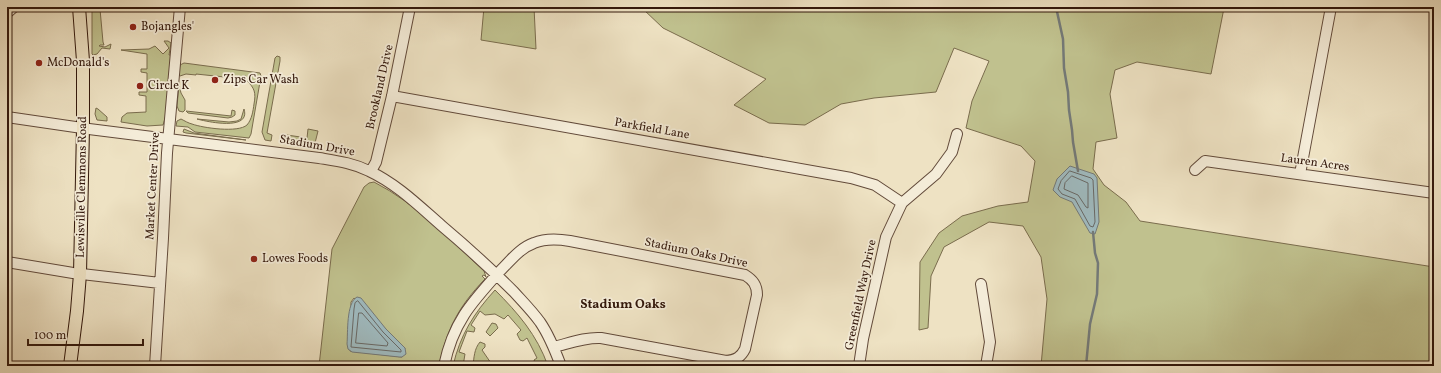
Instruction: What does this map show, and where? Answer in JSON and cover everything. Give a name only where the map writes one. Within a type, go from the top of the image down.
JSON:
[{"type":"main road","name":"Lewisville Clemmons Road","points":[[70,366],[80,274],[84,128],[83,61],[79,7]]},
{"type":"street","points":[[7,13],[14,7]]},
{"type":"street","name":"Market Center Drive","points":[[154,366],[169,139],[180,7]]},
{"type":"street","name":"Brookland Drive","points":[[371,171],[376,162],[392,96],[410,7]]},
{"type":"street","points":[[1300,174],[1331,7]]},
{"type":"street","name":"Parkfield Lane","points":[[392,96],[851,178],[875,185],[902,203]]},
{"type":"street","name":"Stadium Drive","points":[[7,117],[332,160],[352,164],[371,171],[406,194],[497,275],[536,317],[547,333],[554,347],[560,366]]},
{"type":"street","name":"Greenfield Way Drive","points":[[859,366],[886,237],[902,203],[936,174],[952,152],[957,134]]},
{"type":"street","name":"Lauren Acres","points":[[1196,170],[1205,161],[1434,193]]},
{"type":"street","name":"Stadium Oaks Drive","points":[[497,275],[519,252],[527,246],[545,240],[556,239],[745,275],[751,278],[757,289],[746,349],[742,355],[732,361],[601,338],[581,339],[554,347]]},
{"type":"street","points":[[7,262],[80,274],[160,283]]},
{"type":"street","points":[[444,366],[450,341],[461,318],[473,301],[497,275]]},
{"type":"street","points":[[981,284],[990,342],[986,366]]},
{"type":"green space","points":[[92,7],[107,7],[100,9],[104,45],[99,46],[105,47],[111,44],[110,49],[102,48],[97,54],[93,55],[92,54]]},
{"type":"green space","points":[[484,7],[534,7],[536,49],[481,40]]},
{"type":"green space","points":[[646,7],[1224,8],[1211,74],[1137,62],[1115,70],[1110,94],[1117,138],[1096,142],[1093,169],[1104,185],[1126,202],[1140,221],[1434,267],[1434,366],[1041,366],[1047,299],[1041,257],[1023,226],[989,222],[944,247],[931,276],[928,328],[919,330],[920,262],[939,233],[962,216],[998,206],[1028,202],[1035,161],[1021,146],[966,128],[972,101],[989,61],[954,48],[936,92],[874,98],[841,104],[805,125],[769,123],[734,105],[766,79],[663,28],[643,9]]},
{"type":"green space","points":[[164,41],[171,43],[169,55],[172,55],[166,115],[163,125],[147,126],[121,122],[122,117],[127,113],[146,112],[146,96],[139,95],[139,92],[147,92],[147,73],[141,72],[141,69],[147,69],[147,54],[121,50],[149,49],[155,46],[163,54],[169,48]]},
{"type":"green space","points":[[277,56],[280,57],[280,61],[267,133],[272,135],[271,141],[265,140],[262,132],[275,58]]},
{"type":"green space","points":[[184,63],[260,73],[261,76],[251,134],[249,138],[195,132],[188,127],[176,126],[177,121],[181,119],[197,126],[212,128],[236,129],[243,127],[247,125],[250,120],[255,100],[254,91],[246,80],[246,76],[243,76],[242,80],[196,74],[186,74],[180,76],[178,74],[180,65]]},
{"type":"green space","points":[[179,85],[185,100],[185,110],[183,112],[179,111],[177,106]]},
{"type":"green space","points":[[96,108],[107,117],[107,121],[97,120],[95,114]]},
{"type":"green space","points":[[244,109],[244,116],[241,120],[235,123],[219,123],[197,119],[229,122],[237,121],[241,119]]},
{"type":"green space","points":[[232,110],[235,111],[235,115],[228,118],[188,113],[186,111],[231,116]]},
{"type":"green space","points":[[184,129],[194,133],[246,140],[186,133],[183,132]]},
{"type":"green space","points":[[308,129],[318,131],[314,147],[286,143],[285,139],[287,135],[307,138]]},
{"type":"green space","points":[[374,182],[390,191],[418,211],[484,271],[486,277],[484,275],[482,276],[485,279],[468,299],[455,319],[446,341],[439,366],[319,366],[332,249],[364,187],[369,183]],"holes":[[[354,298],[405,348],[402,357],[350,351],[351,302]]]},
{"type":"green space","points":[[495,290],[526,325],[544,355],[548,366],[536,366],[534,360],[537,358],[527,338],[523,341],[520,340],[517,334],[521,330],[508,315],[504,319],[495,314],[485,315],[480,311],[471,325],[475,328],[474,332],[467,331],[459,352],[465,354],[463,366],[453,366],[464,334],[474,316]]},
{"type":"green space","points":[[492,323],[496,324],[498,328],[490,336],[486,332]]},
{"type":"green space","points":[[480,342],[485,344],[485,347],[482,350],[493,366],[473,366],[475,351]]},
{"type":"water","points":[[1070,166],[1094,174],[1097,178],[1099,222],[1095,234],[1090,233],[1072,202],[1060,197],[1053,190],[1057,179]]},
{"type":"water","points":[[357,297],[361,298],[386,329],[405,348],[406,354],[399,357],[352,352],[348,349],[349,312],[353,300]]},
{"type":"waterway","points":[[1056,7],[1063,39],[1064,68],[1078,171]]},
{"type":"waterway","points":[[1086,366],[1090,324],[1097,294],[1098,263],[1095,253],[1093,232]]},
{"type":"place","name":"Bojangles'","points":[[133,27]]},
{"type":"place","name":"McDonald's","points":[[39,63]]},
{"type":"place","name":"Zips Car Wash","points":[[215,80]]},
{"type":"place","name":"Circle K","points":[[140,86]]},
{"type":"place","name":"Lowes Foods","points":[[254,259]]},
{"type":"district","name":"Stadium Oaks","points":[[623,305]]}]
